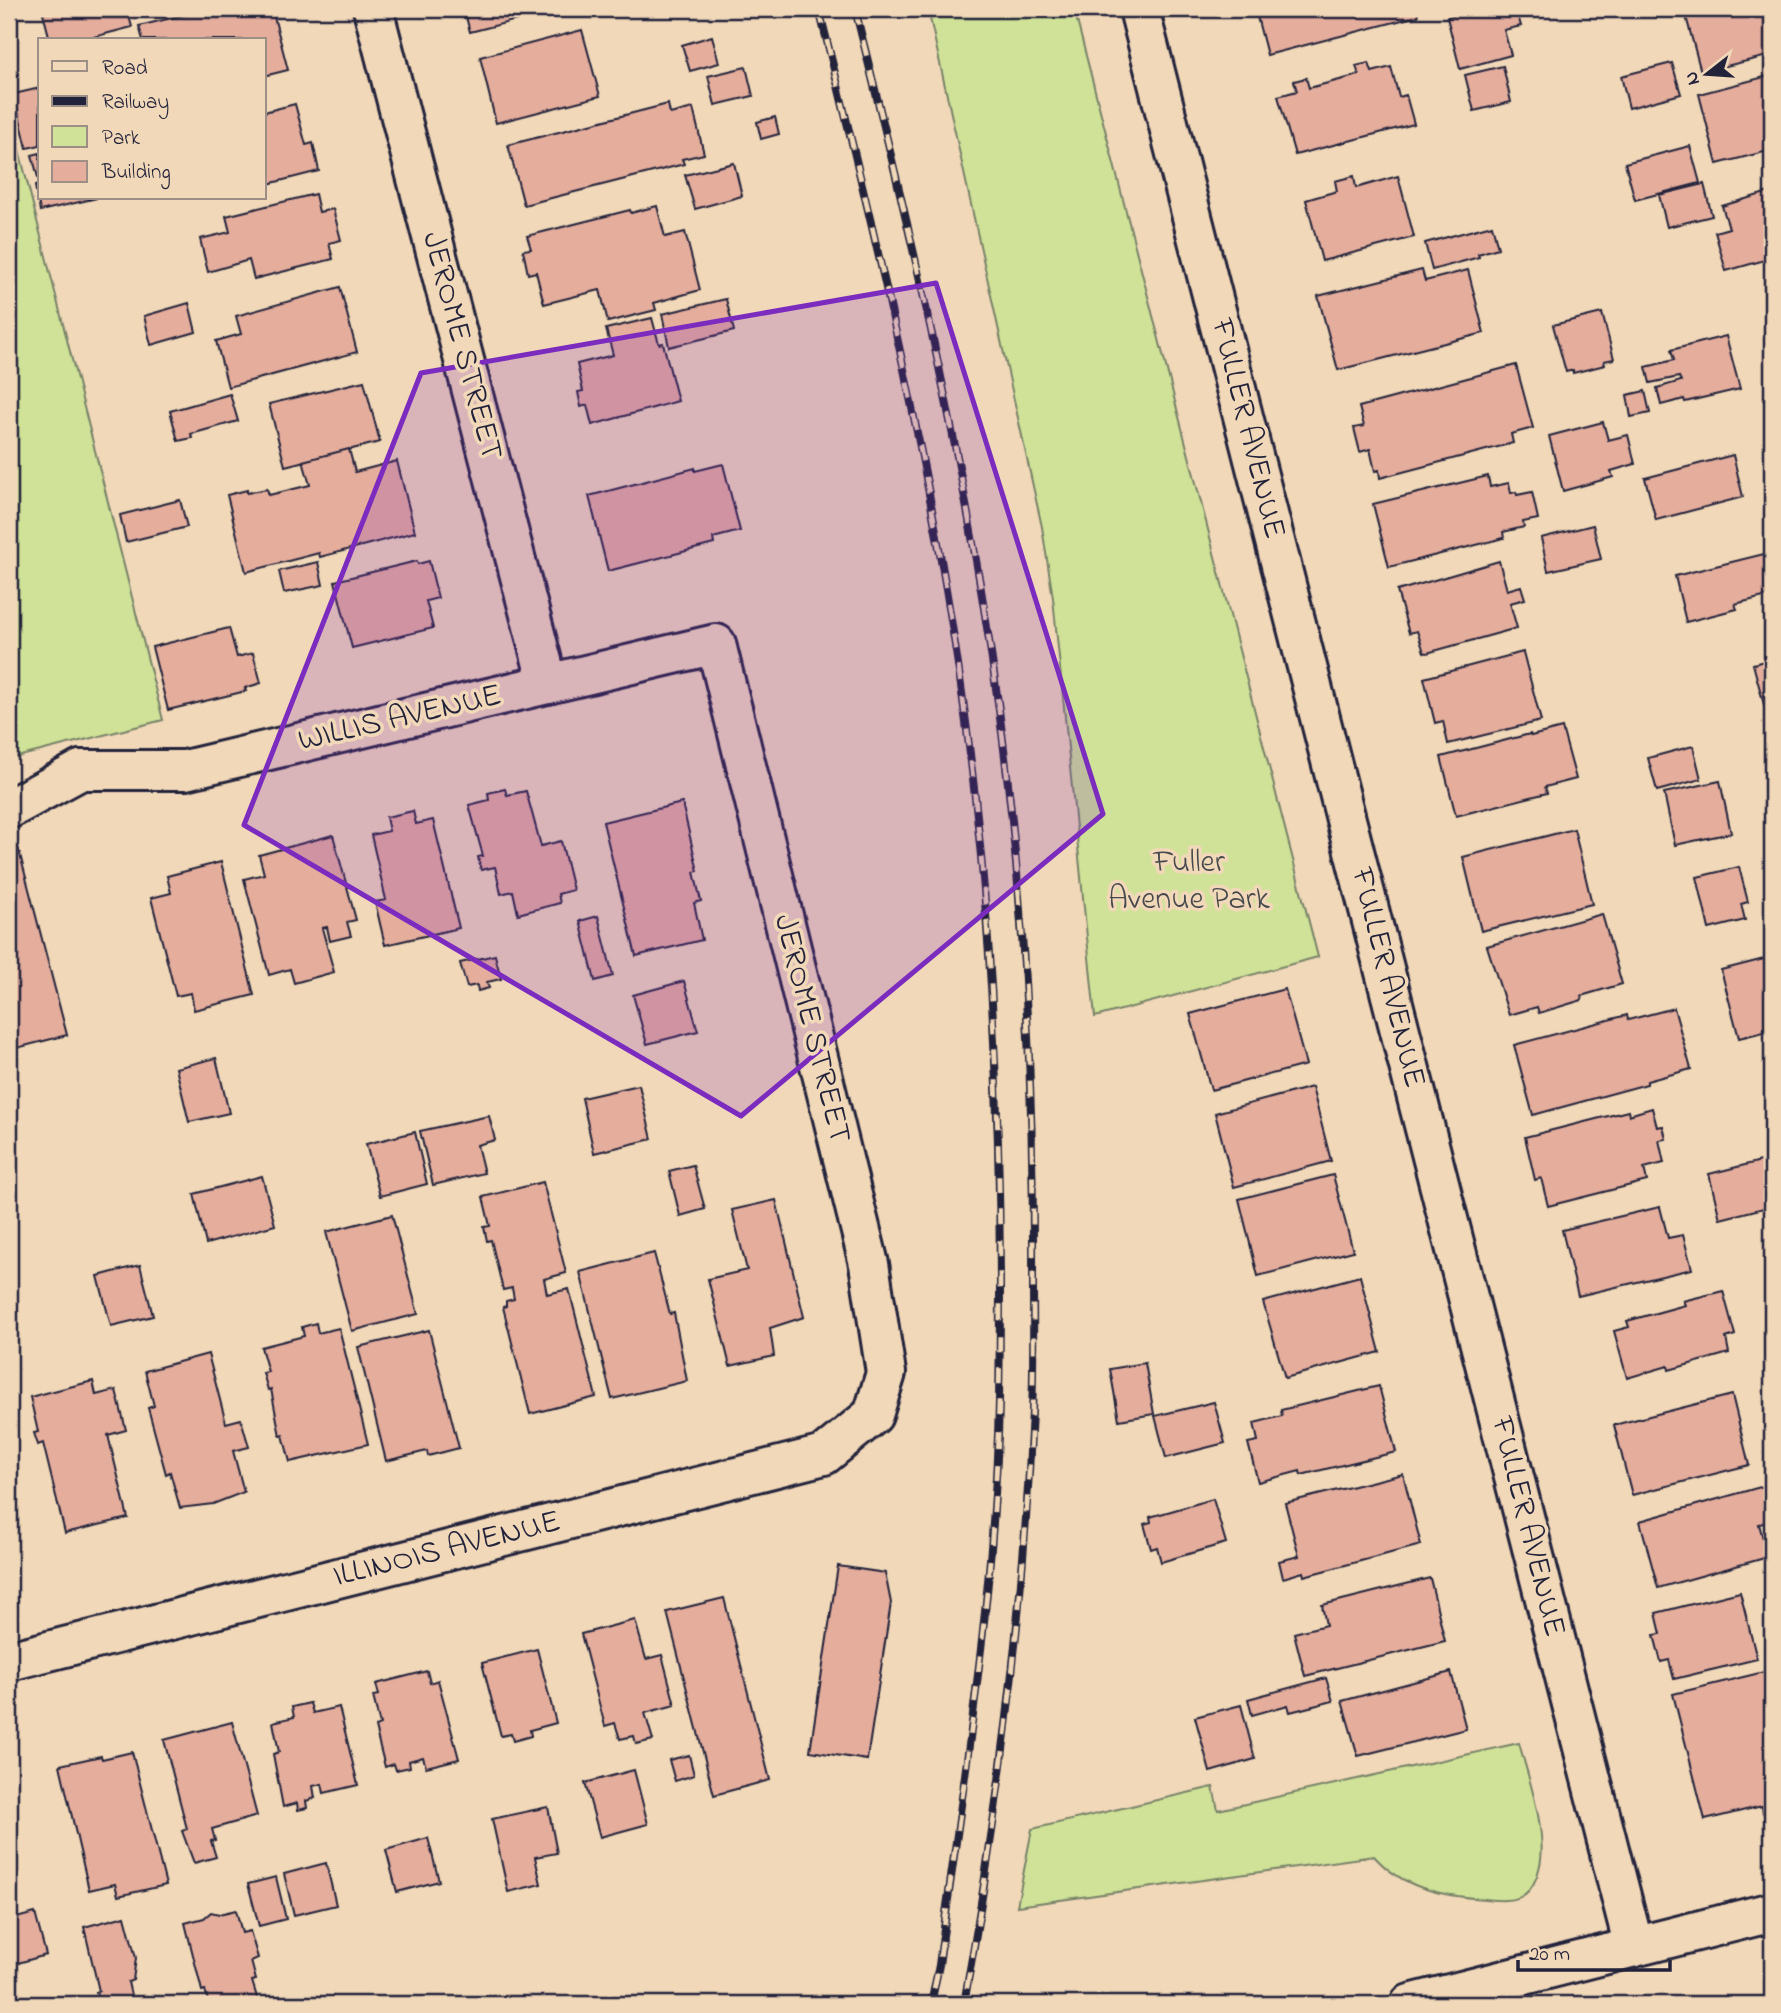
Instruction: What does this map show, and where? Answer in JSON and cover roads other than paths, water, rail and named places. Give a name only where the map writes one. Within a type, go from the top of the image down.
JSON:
[{"type":"street","name":"JEROME STREET","points":[[373,9],[548,684]]},
{"type":"street","name":"FULLER AVENUE","points":[[1139,9],[1634,1947]]},
{"type":"street","name":"JEROME STREET","points":[[716,644],[869,1264],[886,1373],[873,1415]]},
{"type":"street","name":"WILLIS AVENUE","points":[[9,809],[81,770],[185,770],[716,644]]},
{"type":"street","name":"ILLINOIS AVENUE","points":[[9,1661],[824,1455],[873,1415]]},
{"type":"street","points":[[1410,2004],[1772,1912]]},
{"type":"railway","points":[[819,9],[884,280],[940,554],[978,821],[996,1070],[1000,1236],[996,1473],[977,1684],[939,1965],[931,2004]]},
{"type":"railway","points":[[855,9],[920,279],[958,460],[989,642],[1017,869],[1030,1074],[1033,1378],[1023,1560],[999,1783],[964,2004]]},
{"type":"park label","name":"Fuller Avenue Park","points":[[1189,882]]}]
